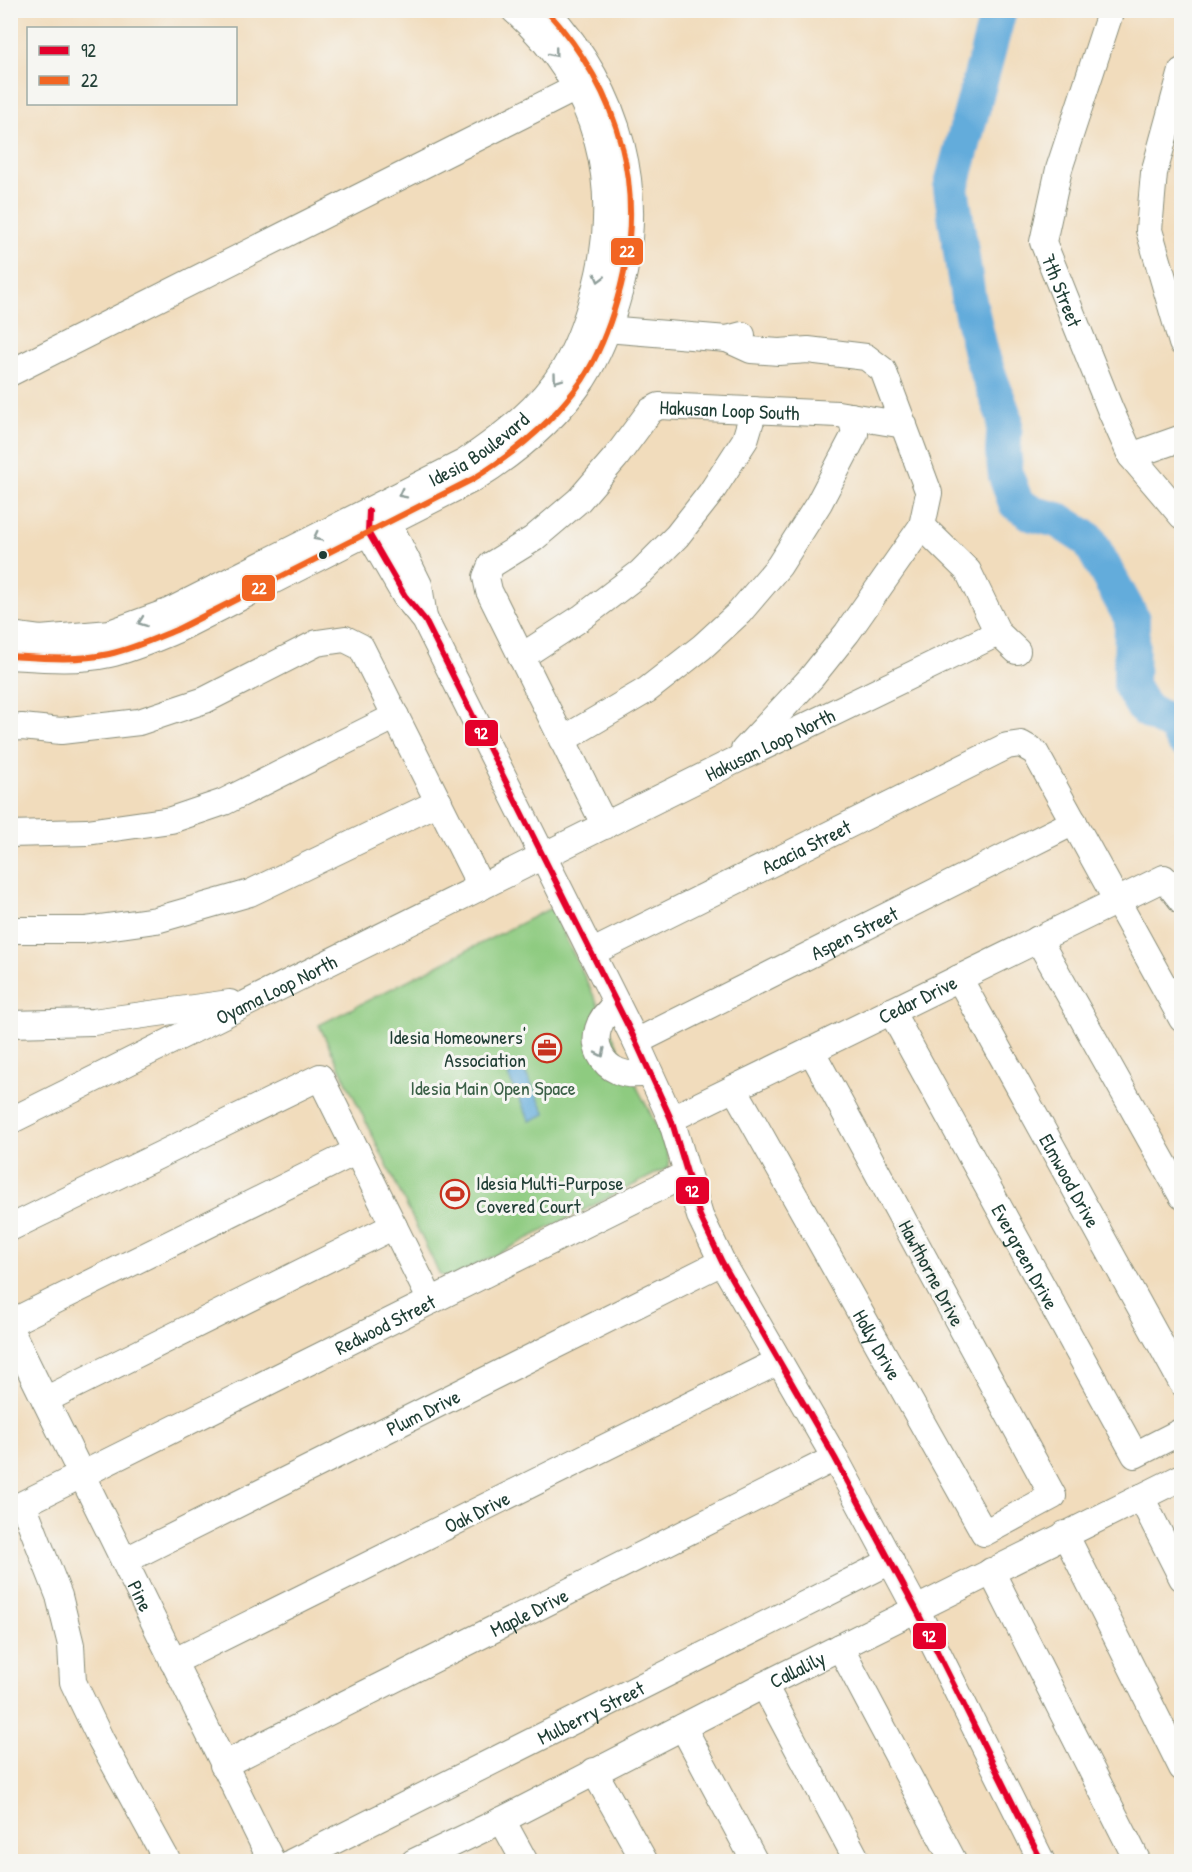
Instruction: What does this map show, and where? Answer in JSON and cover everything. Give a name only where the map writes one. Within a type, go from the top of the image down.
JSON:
[{"type":"street","name":"Idesia Boulevard","points":[[514,10],[560,60],[586,83]]},
{"type":"street","name":"Idesia Boulevard","points":[[10,635],[40,639],[110,633],[168,612],[473,479],[518,448],[564,403],[583,379],[598,354],[596,328],[625,274],[630,199],[621,138],[586,83],[564,31],[546,10]]},
{"type":"street","name":"7th Street","points":[[1111,10],[1059,169],[1043,242],[1131,456],[1182,516]]},
{"type":"street","points":[[1182,71],[1154,173],[1149,230],[1182,343]]},
{"type":"street","points":[[10,373],[586,83]]},
{"type":"street","points":[[596,328],[727,339],[751,351],[808,350],[866,357],[883,370],[928,493],[922,526],[847,633],[811,678],[732,762]]},
{"type":"street","name":"Hakusan Loop South","points":[[521,657],[489,591],[486,577],[490,565],[533,539],[579,500],[616,457],[650,411],[658,406],[851,416],[904,425]]},
{"type":"street","points":[[605,826],[521,657],[581,618],[641,572],[677,536],[710,494],[745,440],[754,410]]},
{"type":"street","points":[[562,740],[647,690],[702,647],[739,613],[779,566],[819,503],[855,435],[851,416]]},
{"type":"street","points":[[1131,456],[1182,438]]},
{"type":"street","name":"Idesia Boulevard","points":[[10,656],[42,658],[108,654],[145,643],[176,630],[375,522]]},
{"type":"street","points":[[375,522],[405,596],[425,620],[636,1042],[671,1119],[700,1216],[722,1262],[835,1458],[891,1561],[1042,1862]]},
{"type":"street","points":[[922,526],[968,571],[998,633],[1017,651]]},
{"type":"street","name":"Hakusan Loop North","points":[[542,856],[998,633]]},
{"type":"street","points":[[10,728],[61,731],[139,722],[205,700],[317,643],[345,639],[361,647],[482,887]]},
{"type":"street","points":[[10,834],[87,832],[171,820],[224,802],[396,716]]},
{"type":"street","name":"Acacia Street","points":[[591,953],[1007,746],[1022,744],[1035,752],[1074,822]]},
{"type":"street","points":[[10,930],[85,930],[156,920],[250,893],[439,802]]},
{"type":"street","points":[[1074,822],[1182,1019]]},
{"type":"street","name":"Aspen Street","points":[[636,1042],[1074,822]]},
{"type":"street","name":"Oyama Loop North","points":[[10,1121],[542,856]]},
{"type":"street","name":"Cedar Drive","points":[[671,1119],[1164,878],[1182,900]]},
{"type":"street","points":[[1038,939],[1182,1196]]},
{"type":"street","name":"Elmwood Drive","points":[[958,978],[1182,1383]]},
{"type":"street","points":[[10,1024],[93,1023],[254,999]]},
{"type":"street","points":[[617,1004],[601,1019],[597,1028],[598,1049],[609,1067],[618,1072],[639,1075],[649,1072]]},
{"type":"street","name":"Evergreen Drive","points":[[891,1011],[1135,1455],[1182,1431]]},
{"type":"street","name":"Hawthorne Drive","points":[[811,1050],[1053,1496]]},
{"type":"street","points":[[10,1228],[320,1077],[431,1301]]},
{"type":"street","name":"Holly Drive","points":[[734,1088],[984,1533],[1053,1496]]},
{"type":"street","points":[[10,1323],[357,1151]]},
{"type":"street","name":"Redwood Street","points":[[168,1862],[101,1740],[73,1682],[70,1645],[59,1596],[23,1504],[686,1174]]},
{"type":"street","points":[[45,1400],[394,1226]]},
{"type":"street","name":"Plum Drive","points":[[124,1561],[722,1262]]},
{"type":"street","name":"Pine","points":[[10,1329],[272,1862]]},
{"type":"street","name":"Oak Drive","points":[[173,1662],[779,1361]]},
{"type":"street","name":"Maple Drive","points":[[223,1765],[835,1458]]},
{"type":"street","name":"Callalily","points":[[414,1862],[502,1820],[764,1685],[1182,1477]]},
{"type":"street","points":[[1141,1497],[1182,1578]]},
{"type":"street","points":[[1065,1534],[1182,1768]]},
{"type":"street","name":"Mulberry Street","points":[[292,1862],[891,1561]]},
{"type":"street","points":[[991,1571],[1137,1862]]},
{"type":"street","points":[[840,1647],[954,1862]]},
{"type":"street","points":[[764,1685],[858,1862]]},
{"type":"street","points":[[683,1726],[755,1862]]},
{"type":"street","points":[[594,1771],[645,1862]]},
{"type":"street","points":[[502,1820],[525,1862]]},
{"type":"green space","name":"Idesia Main Open Space","points":[[551,908],[658,1129],[669,1160],[669,1167],[450,1278],[440,1275],[319,1025]]},
{"type":"water","points":[[520,1062],[546,1114],[530,1121],[508,1076],[512,1072],[513,1065]]},
{"type":"waterway","points":[[999,10],[951,188],[968,297],[982,357],[1005,419],[1003,452],[1006,476],[1016,503],[1033,514],[1058,520],[1089,540],[1132,619],[1131,686],[1144,708],[1176,727],[1182,739]]},
{"type":"transit line","name":"22","points":[[10,656],[85,658],[143,644],[176,630],[473,479],[533,435],[572,394],[589,370],[599,350],[617,300],[626,260],[630,221],[628,183],[622,146],[610,110],[593,75],[572,42],[546,10]]},
{"type":"transit line","name":"92","points":[[369,511],[368,532],[405,596],[425,620],[636,1042],[671,1119],[700,1216],[722,1262],[835,1458],[916,1609],[1042,1862]]},
{"type":"place","name":"Idesia Homeowners' Association","points":[[547,1048]]},
{"type":"place","name":"Idesia Multi-Purpose Covered Court","points":[[455,1194]]}]
